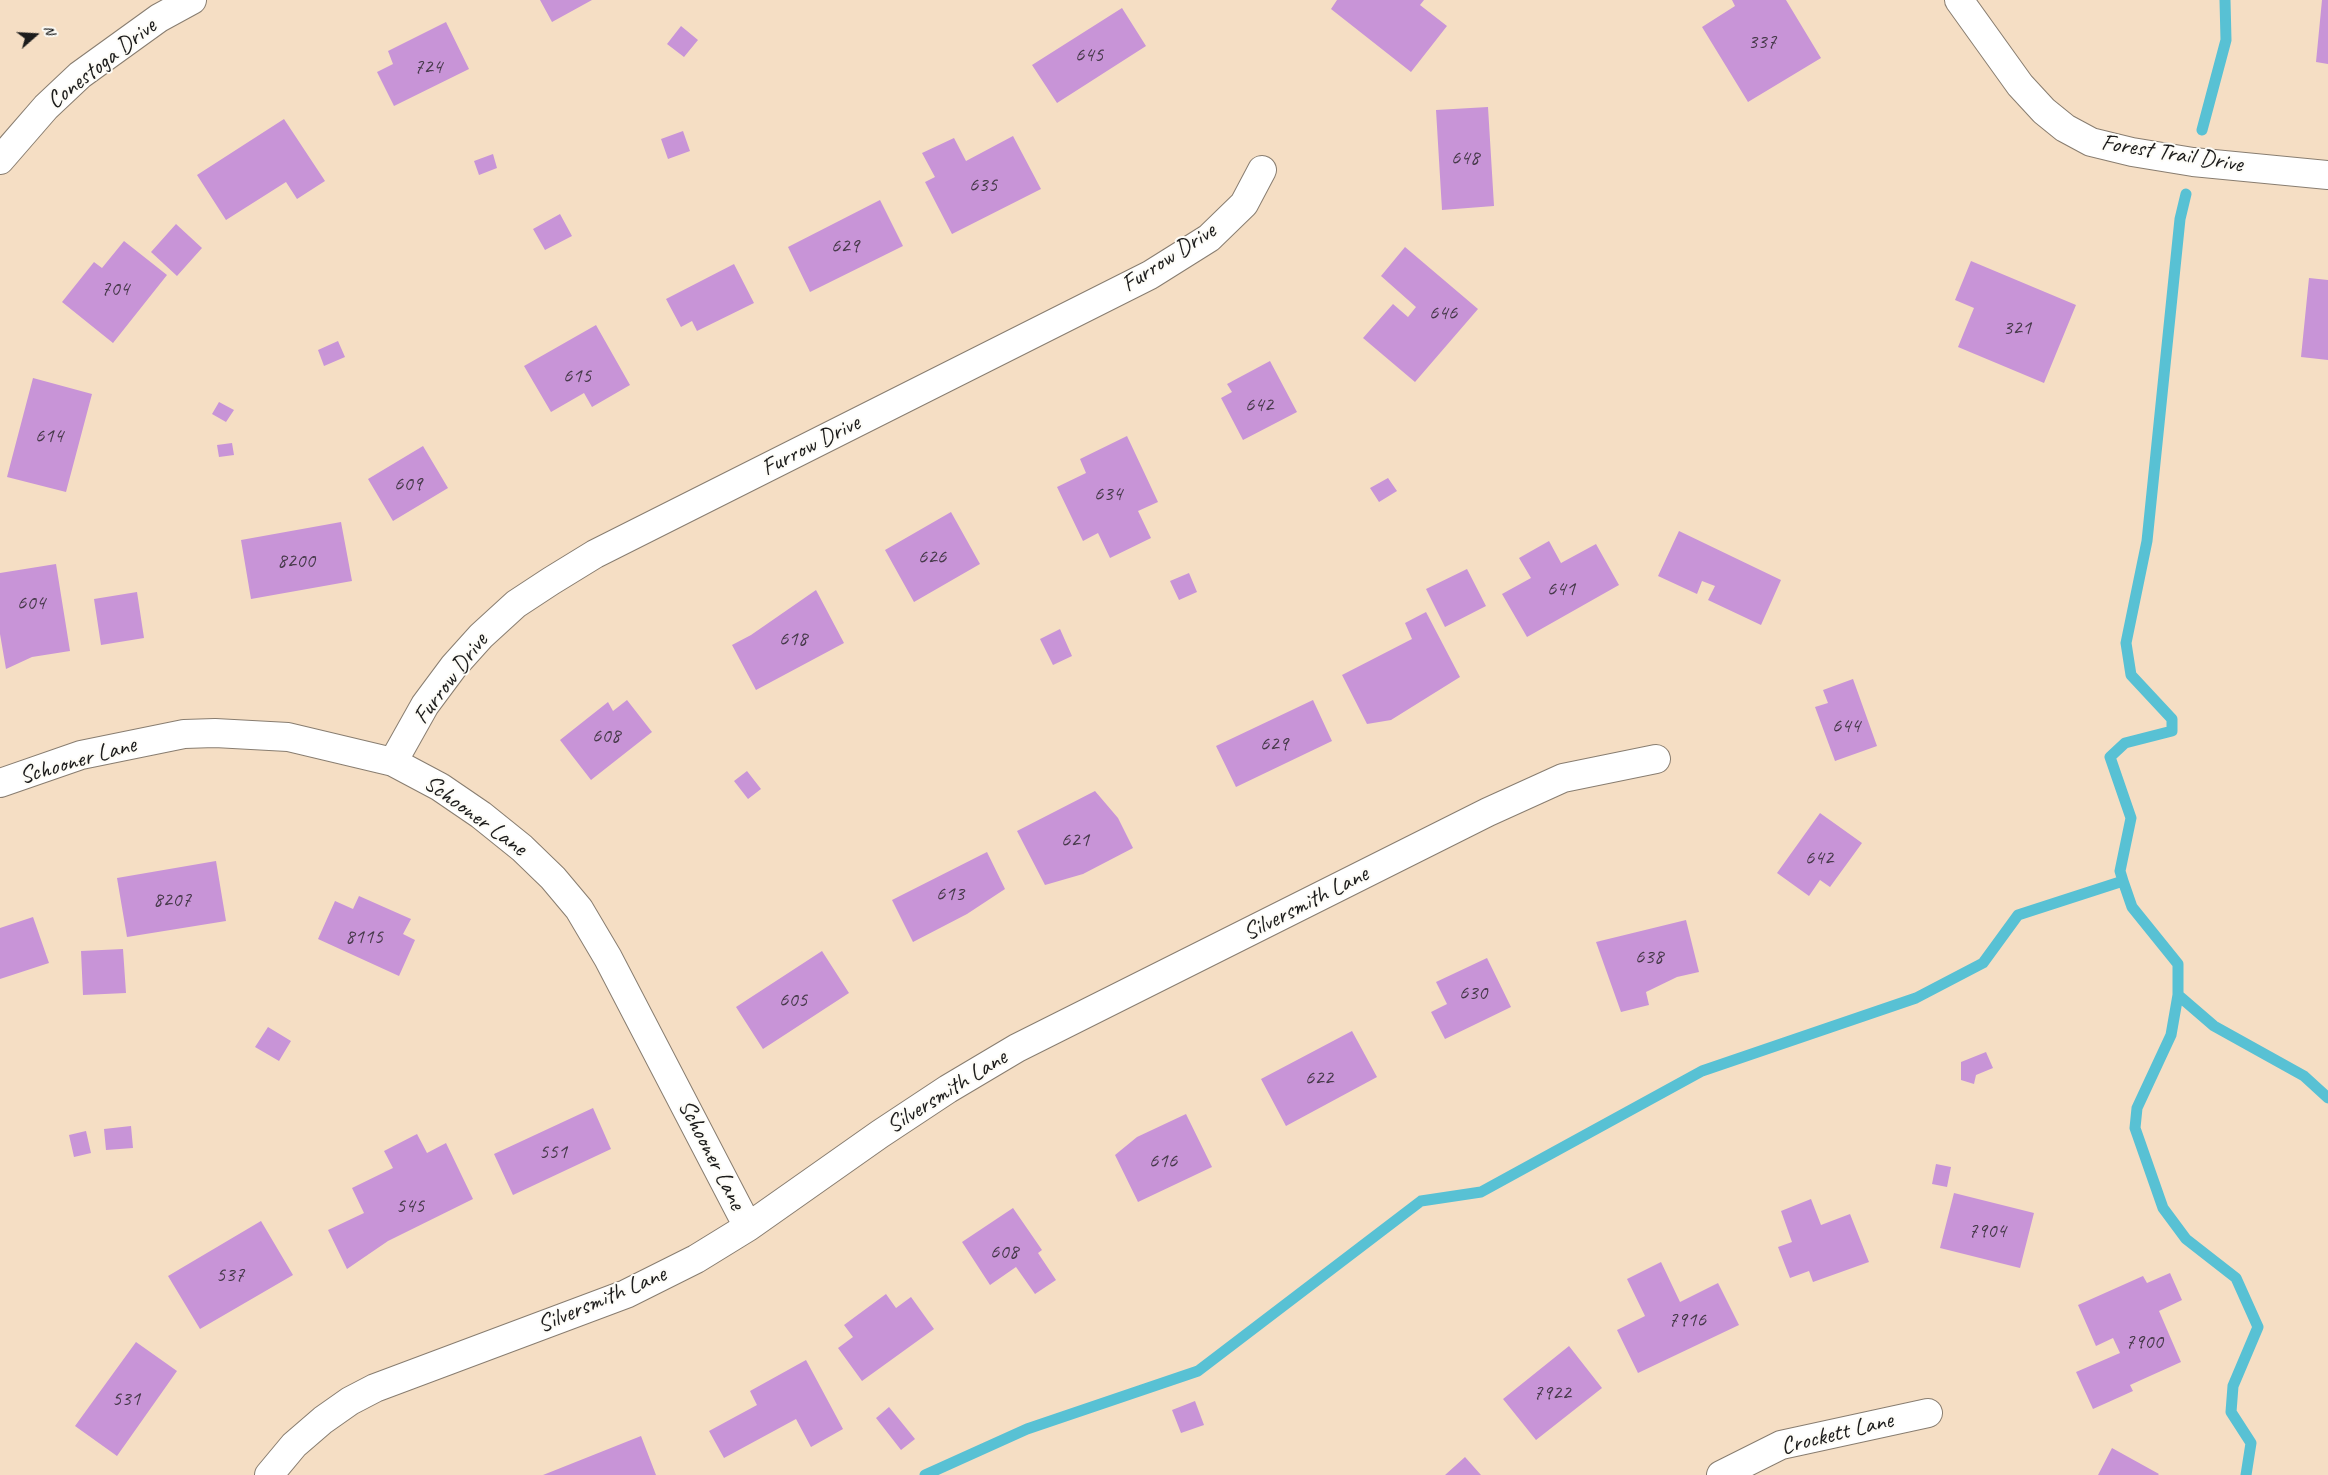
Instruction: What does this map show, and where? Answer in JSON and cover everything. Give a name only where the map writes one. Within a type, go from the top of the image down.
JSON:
[{"type":"street","name":"Conestoga Drive","points":[[0,160],[46,107],[80,75],[159,18],[192,0]]},
{"type":"street","name":"Forest Trail Drive","points":[[1959,0],[2020,85],[2044,112],[2065,128],[2091,142],[2132,152],[2193,162],[2328,175]]},
{"type":"street","name":"Furrow Drive","points":[[393,762],[425,705],[454,666],[480,636],[516,604],[596,554],[1150,276],[1209,238],[1244,204],[1262,170]]},
{"type":"street","name":"Schooner Lane","points":[[0,783],[81,755],[184,734],[214,733],[288,737],[393,762],[440,787],[481,815],[522,848],[553,878],[579,909],[613,966],[748,1227]]},
{"type":"street","name":"Silversmith Lane","points":[[269,1475],[294,1445],[350,1401],[375,1388],[626,1294],[696,1258],[748,1227],[948,1089],[1017,1048],[1488,812],[1564,778],[1656,759]]},
{"type":"street","name":"Crockett Lane","points":[[1721,1475],[1781,1445],[1928,1412]]},
{"type":"building","points":[[540,0],[592,0],[552,22]]},
{"type":"building","points":[[1337,0],[1424,0],[1420,5],[1447,26],[1411,72],[1331,9]]},
{"type":"building","points":[[1732,0],[1786,0],[1821,58],[1748,102],[1702,27],[1735,6]]},
{"type":"building","points":[[2322,0],[2328,0],[2328,64],[2316,62]]},
{"type":"building","points":[[1122,8],[1146,46],[1057,103],[1032,65]]},
{"type":"building","points":[[446,22],[469,69],[394,106],[377,72],[393,64],[388,51]]},
{"type":"building","points":[[681,26],[698,40],[684,57],[667,44]]},
{"type":"building","points":[[1488,107],[1494,206],[1442,210],[1436,110]]},
{"type":"building","points":[[284,119],[325,181],[297,199],[286,182],[226,220],[197,175]]},
{"type":"building","points":[[683,131],[690,151],[668,159],[661,139]]},
{"type":"building","points":[[1013,136],[1041,189],[952,234],[925,182],[935,177],[922,153],[954,138],[966,161]]},
{"type":"building","points":[[493,154],[497,168],[479,175],[474,161]]},
{"type":"building","points":[[880,200],[903,246],[810,292],[788,247]]},
{"type":"building","points":[[560,214],[572,236],[545,250],[533,229]]},
{"type":"building","points":[[176,224],[202,248],[177,276],[151,252]]},
{"type":"building","points":[[124,241],[167,275],[113,343],[62,302],[94,262],[102,268]]},
{"type":"building","points":[[1405,247],[1478,309],[1415,382],[1363,338],[1393,304],[1408,317],[1416,307],[1381,276]]},
{"type":"building","points":[[1971,261],[2076,305],[2044,383],[1958,347],[1974,308],[1955,300]]},
{"type":"building","points":[[734,264],[754,303],[697,331],[692,321],[681,327],[666,299]]},
{"type":"building","points":[[2309,278],[2328,280],[2328,360],[2301,357]]},
{"type":"building","points":[[596,325],[630,385],[592,407],[584,393],[551,412],[524,366]]},
{"type":"building","points":[[338,341],[345,357],[324,366],[318,350]]},
{"type":"building","points":[[1270,361],[1297,412],[1243,440],[1221,398],[1232,392],[1227,384]]},
{"type":"building","points":[[33,378],[92,394],[66,492],[7,477]]},
{"type":"building","points":[[219,402],[234,410],[226,422],[212,414]]},
{"type":"building","points":[[1127,436],[1158,502],[1138,511],[1151,538],[1110,558],[1098,533],[1083,541],[1057,487],[1086,473],[1080,459]]},
{"type":"building","points":[[232,443],[234,455],[219,457],[217,445]]},
{"type":"building","points":[[423,446],[448,488],[393,521],[368,479]]},
{"type":"building","points":[[1388,478],[1397,491],[1379,502],[1370,488]]},
{"type":"building","points":[[951,512],[980,564],[914,602],[885,550]]},
{"type":"building","points":[[341,522],[352,581],[251,599],[241,540]]},
{"type":"building","points":[[1679,531],[1781,580],[1761,625],[1708,600],[1715,586],[1702,581],[1697,594],[1658,576]]},
{"type":"building","points":[[1549,541],[1561,563],[1596,544],[1619,585],[1527,637],[1502,594],[1531,578],[1519,558]]},
{"type":"building","points":[[56,564],[70,651],[32,657],[6,669],[0,634],[0,573]]},
{"type":"building","points":[[1467,569],[1486,606],[1445,627],[1426,589]]},
{"type":"building","points":[[1189,573],[1197,592],[1179,600],[1170,581]]},
{"type":"building","points":[[816,590],[844,643],[756,690],[732,645],[751,635]]},
{"type":"building","points":[[137,592],[144,638],[101,645],[94,599]]},
{"type":"building","points":[[1426,612],[1460,677],[1391,720],[1367,724],[1342,675],[1412,639],[1405,623]]},
{"type":"building","points":[[1060,629],[1072,656],[1053,665],[1040,639]]},
{"type":"building","points":[[1853,679],[1877,746],[1835,761],[1815,707],[1828,703],[1823,690]]},
{"type":"building","points":[[627,700],[652,732],[591,780],[560,740],[608,702],[613,711]]},
{"type":"building","points":[[1313,700],[1332,741],[1236,787],[1216,746]]},
{"type":"building","points":[[747,771],[761,789],[748,799],[734,781]]},
{"type":"building","points":[[1095,791],[1118,818],[1133,848],[1083,874],[1045,885],[1017,831]]},
{"type":"building","points":[[1820,813],[1862,843],[1830,887],[1820,880],[1809,896],[1777,873]]},
{"type":"building","points":[[987,852],[1005,889],[967,914],[913,942],[892,900]]},
{"type":"building","points":[[216,861],[226,921],[127,937],[117,878]]},
{"type":"building","points":[[359,896],[411,919],[403,934],[415,940],[399,976],[318,939],[335,901],[353,909]]},
{"type":"building","points":[[33,917],[49,963],[0,979],[0,928]]},
{"type":"building","points":[[1686,920],[1699,972],[1677,977],[1646,992],[1649,1005],[1621,1012],[1596,942]]},
{"type":"building","points":[[123,949],[126,993],[83,995],[81,951]]},
{"type":"building","points":[[822,951],[849,993],[763,1049],[736,1007]]},
{"type":"building","points":[[1487,958],[1511,1007],[1445,1039],[1431,1012],[1447,1004],[1436,982]]},
{"type":"building","points":[[268,1027],[291,1041],[279,1061],[255,1047]]},
{"type":"building","points":[[1352,1031],[1377,1077],[1286,1126],[1261,1079]]},
{"type":"building","points":[[1986,1052],[1993,1068],[1976,1075],[1974,1084],[1961,1080],[1961,1062]]},
{"type":"building","points":[[593,1108],[611,1149],[513,1195],[494,1154]]},
{"type":"building","points":[[1186,1114],[1212,1167],[1138,1202],[1115,1155],[1137,1137]]},
{"type":"building","points":[[131,1126],[133,1148],[106,1150],[104,1129]]},
{"type":"building","points":[[86,1131],[91,1153],[74,1157],[69,1135]]},
{"type":"building","points":[[417,1134],[427,1153],[446,1143],[473,1199],[388,1241],[347,1269],[328,1230],[364,1213],[352,1188],[393,1168],[384,1151]]},
{"type":"building","points":[[1936,1164],[1951,1167],[1947,1187],[1932,1184]]},
{"type":"building","points":[[1954,1193],[2034,1213],[2020,1268],[1940,1248]]},
{"type":"building","points":[[1811,1199],[1821,1225],[1850,1214],[1869,1262],[1813,1282],[1809,1271],[1790,1278],[1778,1247],[1792,1242],[1781,1211]]},
{"type":"building","points":[[1013,1208],[1042,1250],[1038,1253],[1056,1280],[1035,1294],[1016,1267],[990,1285],[962,1242]]},
{"type":"building","points":[[261,1221],[293,1275],[200,1329],[168,1276]]},
{"type":"building","points":[[1661,1262],[1680,1302],[1718,1283],[1739,1325],[1638,1373],[1617,1330],[1645,1316],[1627,1279]]},
{"type":"building","points":[[2170,1273],[2182,1300],[2159,1311],[2181,1362],[2130,1385],[2133,1391],[2093,1409],[2076,1372],[2120,1353],[2113,1338],[2096,1346],[2078,1305],[2143,1276],[2147,1283]]},
{"type":"building","points":[[886,1294],[896,1308],[911,1297],[934,1329],[862,1381],[838,1348],[853,1337],[844,1325]]},
{"type":"building","points":[[136,1342],[177,1371],[117,1456],[75,1426]]},
{"type":"building","points":[[1569,1346],[1602,1388],[1536,1440],[1503,1399]]},
{"type":"building","points":[[806,1360],[843,1429],[811,1447],[796,1419],[724,1458],[709,1431],[757,1405],[750,1391]]},
{"type":"building","points":[[1195,1401],[1204,1425],[1181,1433],[1172,1410]]},
{"type":"building","points":[[889,1407],[915,1439],[901,1450],[876,1418]]},
{"type":"building","points":[[641,1436],[656,1475],[543,1475]]},
{"type":"building","points":[[2112,1448],[2159,1474],[2098,1475]]},
{"type":"building","points":[[1465,1457],[1481,1475],[1445,1475]]},
{"type":"waterway","points":[[2202,130],[2226,40],[2225,0]]},
{"type":"waterway","points":[[2186,194],[2180,219],[2147,541],[2126,643],[2131,675],[2172,719],[2172,731],[2125,743],[2110,757],[2131,818],[2120,871],[2123,881],[2132,907],[2178,964],[2178,995],[2171,1035],[2137,1108],[2135,1128],[2163,1208],[2186,1239],[2236,1278],[2258,1327],[2233,1386],[2231,1412],[2251,1443],[2246,1475]]},
{"type":"waterway","points":[[925,1475],[1027,1429],[1198,1371],[1421,1201],[1481,1192],[1702,1071],[1916,998],[1983,963],[2018,915],[2123,881]]},
{"type":"waterway","points":[[2178,995],[2214,1026],[2304,1076],[2328,1098]]}]
